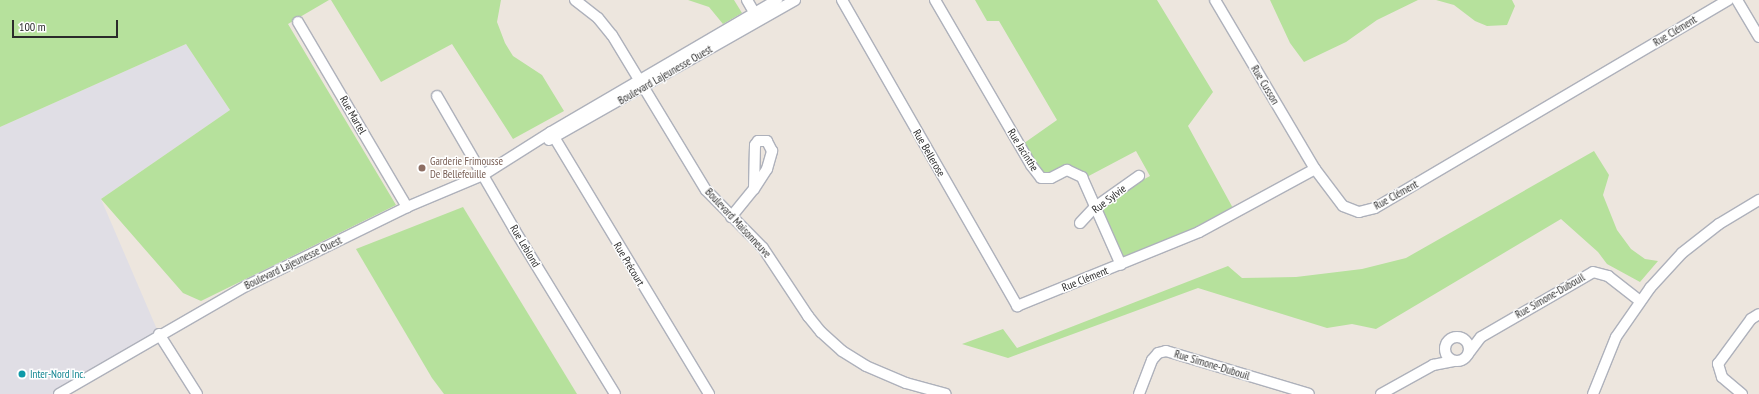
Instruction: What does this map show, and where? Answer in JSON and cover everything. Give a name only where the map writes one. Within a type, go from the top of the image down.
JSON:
[{"type":"street","name":"Boulevard Maisonneuve","points":[[575,0],[609,31],[706,190],[769,255],[808,316],[830,341],[866,366],[916,390],[946,394]]},
{"type":"street","points":[[747,0],[757,17]]},
{"type":"street","name":"Boulevard Lajeunesse Ouest","points":[[757,17],[777,0]]},
{"type":"street","name":"Boulevard Lajeunesse Ouest","points":[[59,394],[159,334],[246,286],[407,208],[483,175],[757,17],[795,0]]},
{"type":"street","name":"Rue Bellerose","points":[[842,0],[1017,306]]},
{"type":"street","name":"Rue Jacinthe","points":[[935,0],[1031,165],[1041,178],[1051,178],[1067,170],[1082,177],[1121,265]]},
{"type":"street","name":"Rue Cusson","points":[[1215,0],[1315,169]]},
{"type":"street","name":"Rue Clément","points":[[1017,306],[1199,232],[1315,169],[1343,206],[1359,212],[1375,208],[1728,0]]},
{"type":"street","points":[[1737,0],[1759,37]]},
{"type":"street","name":"Rue Martel","points":[[298,22],[407,208]]},
{"type":"street","name":"Rue Leblond","points":[[437,96],[615,394]]},
{"type":"street","name":"Rue Précourt","points":[[553,135],[709,394]]},
{"type":"street","name":"Rue Sylvie","points":[[1080,223],[1095,206],[1139,176]]},
{"type":"street","points":[[731,217],[754,189]]},
{"type":"street","points":[[1593,394],[1616,337],[1639,300],[1682,253],[1719,224],[1759,200]]},
{"type":"street","name":"Rue Simone-Dubouil","points":[[1381,394],[1433,365],[1462,360],[1481,337],[1593,272],[1608,276],[1639,300]]},
{"type":"street","points":[[1742,394],[1722,377],[1718,364],[1751,319],[1759,314]]},
{"type":"street","points":[[159,334],[197,394]]},
{"type":"street","name":"Rue Simone-Dubouil","points":[[1433,365],[1450,341],[1481,337]]},
{"type":"street","points":[[1462,339],[1468,346],[1468,354]]},
{"type":"street","points":[[1445,349],[1447,356],[1454,361]]},
{"type":"street","name":"Rue Simone-Dubouil","points":[[1139,394],[1152,360],[1158,353],[1166,352],[1309,394]]},
{"type":"shaded area","points":[[186,44],[230,110],[101,199],[159,334],[57,394],[0,394],[0,127]]},
{"type":"green space","points":[[0,0],[329,0],[288,24],[396,205],[201,301],[183,293],[101,199],[230,110],[186,44],[0,127]]},
{"type":"green space","points":[[331,0],[501,0],[497,22],[505,43],[513,56],[542,75],[564,111],[513,139],[452,44],[381,82]]},
{"type":"green space","points":[[688,0],[734,0],[742,13],[723,24],[709,7]]},
{"type":"green space","points":[[975,0],[1157,0],[1213,92],[1188,126],[1234,210],[1121,265],[1097,205],[1150,176],[1136,151],[1083,179],[1066,170],[1041,177],[1020,146],[1057,120],[999,21],[987,21]]},
{"type":"green space","points":[[1270,0],[1418,0],[1377,20],[1346,42],[1304,62],[1290,43]]},
{"type":"green space","points":[[1436,0],[1512,0],[1515,6],[1507,25],[1487,26],[1475,21],[1454,5]]},
{"type":"green space","points":[[1594,151],[1609,175],[1603,195],[1617,230],[1631,249],[1645,259],[1658,261],[1640,282],[1607,264],[1598,252],[1561,219],[1376,329],[1352,324],[1327,328],[1198,288],[1008,358],[962,344],[1003,329],[1017,348],[1228,266],[1242,278],[1296,277],[1362,269],[1406,258]]},
{"type":"green space","points":[[463,207],[577,394],[444,394],[432,378],[356,249]]},
{"type":"place","name":"Garderie Frimousse De Bellefeuille","points":[[422,168]]},
{"type":"place","name":"Inter-Nord Inc.","points":[[22,374]]}]
